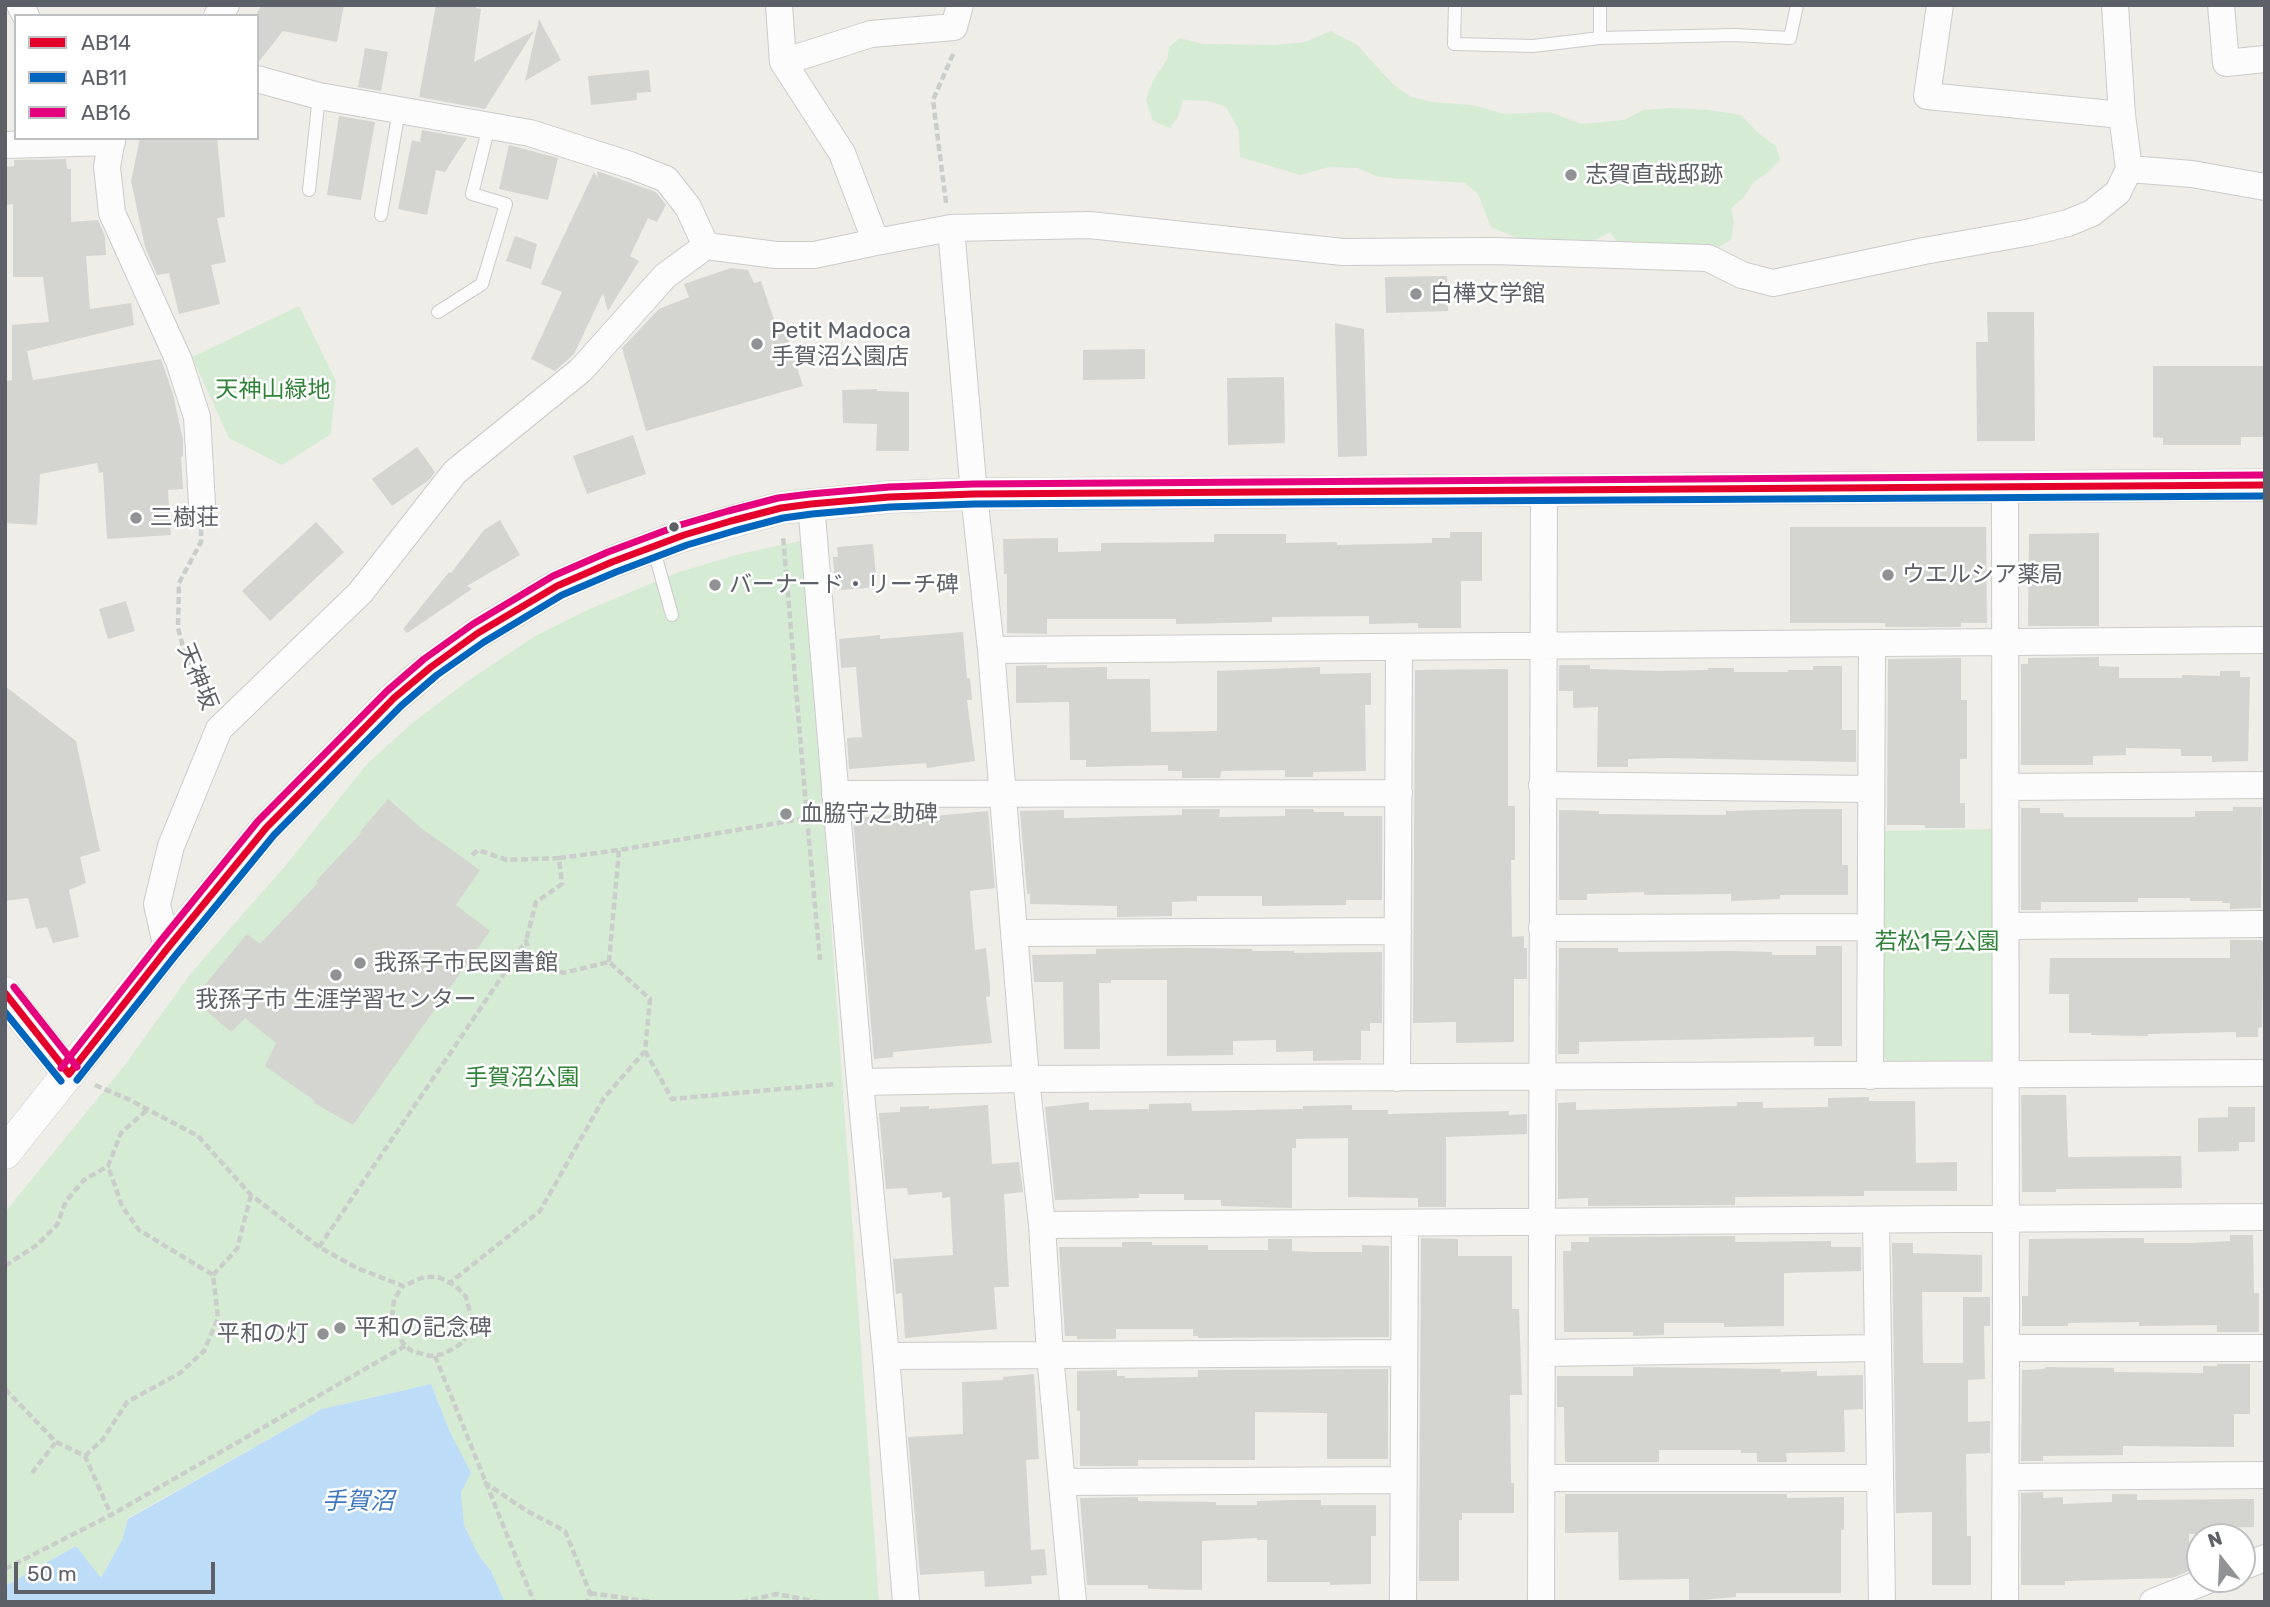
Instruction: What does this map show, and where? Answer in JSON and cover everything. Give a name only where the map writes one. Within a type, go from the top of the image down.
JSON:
[{"type":"street","points":[[779,5],[783,62],[842,153],[876,242]]},
{"type":"street","points":[[1940,5],[1927,96],[2122,115]]},
{"type":"street","points":[[167,948],[157,904],[171,846],[219,729],[360,593],[455,472],[581,370],[665,276],[706,246],[776,255],[814,255],[951,228],[1089,225],[1343,252],[1494,251],[1708,258],[1742,275],[1773,283],[2068,223],[2092,213],[2118,192],[2129,169],[2122,115],[2115,5]]},
{"type":"street","points":[[2221,5],[2226,62],[2265,59]]},
{"type":"street","points":[[783,62],[871,34],[957,16]]},
{"type":"street","points":[[259,80],[319,96],[530,133],[666,178],[688,206],[706,246]]},
{"type":"street","points":[[5,145],[112,140],[107,167],[112,213],[179,361],[197,417],[202,504]]},
{"type":"street","points":[[2129,169],[2192,174],[2265,187]]},
{"type":"street","points":[[951,228],[974,494],[991,650],[1073,1602]]},
{"type":"street","points":[[5,1153],[266,828],[394,698],[430,667],[478,633],[557,586],[684,535],[796,506],[888,497],[974,494],[2265,485]]},
{"type":"street","points":[[2005,486],[2006,1602]]},
{"type":"street","points":[[1541,1602],[1544,489]]},
{"type":"street","points":[[796,506],[835,794],[906,1602]]},
{"type":"street","points":[[991,650],[2265,640]]},
{"type":"street","points":[[1870,1076],[1872,644]]},
{"type":"street","points":[[1397,1078],[1399,648]]},
{"type":"street","points":[[1542,785],[1871,789]]},
{"type":"street","points":[[2006,787],[2265,785]]},
{"type":"street","points":[[835,794],[1399,793]]},
{"type":"street","points":[[2007,926],[2265,924]]},
{"type":"street","points":[[1542,928],[1871,927]]},
{"type":"street","points":[[1014,933],[1398,930]]},
{"type":"street","points":[[5,993],[69,1073]]},
{"type":"street","points":[[860,1082],[2265,1073]]},
{"type":"street","points":[[1042,1225],[2265,1217]]},
{"type":"street","points":[[1876,1221],[1882,1602]]},
{"type":"street","points":[[1403,1602],[1405,1223]]},
{"type":"street","points":[[1542,1353],[1878,1348]]},
{"type":"street","points":[[2006,1348],[2265,1348]]},
{"type":"street","points":[[886,1356],[1404,1353]]},
{"type":"street","points":[[2006,1477],[2265,1475]]},
{"type":"street","points":[[1542,1478],[1880,1478]]},
{"type":"street","points":[[1062,1482],[1403,1480]]},
{"type":"street","points":[[2152,1602],[2186,1589]]},
{"type":"lane","points":[[1455,5],[1454,44],[1533,46],[1601,38],[1735,35],[1790,38],[1797,5]]},
{"type":"lane","points":[[1600,5],[1601,38]]},
{"type":"lane","points":[[309,190],[319,96]]},
{"type":"lane","points":[[381,215],[399,110]]},
{"type":"lane","points":[[438,312],[482,284],[506,204],[472,194],[489,126]]},
{"type":"lane","points":[[652,547],[672,615]]},
{"type":"path","points":[[951,228],[933,100],[956,46],[957,16]]},
{"type":"path","name":"天神坂","points":[[202,504],[201,542],[179,583],[178,628],[186,658],[219,729]]},
{"type":"path","points":[[472,855],[478,849],[506,860],[559,858],[807,818],[796,506]]},
{"type":"path","points":[[609,962],[619,850]]},
{"type":"path","points":[[319,1247],[526,942],[536,901],[562,884],[559,858]]},
{"type":"path","points":[[526,942],[532,961],[563,973],[609,962]]},
{"type":"path","points":[[609,962],[650,999],[645,1051],[672,1099],[860,1082]]},
{"type":"path","points":[[451,1282],[540,1211],[604,1098],[645,1051]]},
{"type":"path","points":[[69,1073],[128,1099],[198,1136],[251,1195],[319,1247],[357,1268],[403,1286]]},
{"type":"path","points":[[5,1266],[37,1245],[58,1225],[66,1201],[85,1180],[107,1166],[121,1133],[147,1110]]},
{"type":"path","points":[[107,1166],[122,1206],[139,1230],[213,1275]]},
{"type":"path","points":[[85,1456],[103,1438],[127,1402],[180,1373],[204,1351],[218,1318],[213,1275],[237,1249],[251,1195]]},
{"type":"path","points":[[424,1276],[451,1282],[466,1297],[470,1306],[470,1325],[467,1337],[462,1343],[452,1351],[435,1356],[418,1353],[405,1346],[396,1333],[392,1319],[394,1299],[403,1286],[424,1276]]},
{"type":"path","points":[[5,1569],[111,1515],[405,1346]]},
{"type":"path","points":[[435,1356],[534,1602]]},
{"type":"path","points":[[5,1390],[56,1442],[85,1456],[111,1515]]},
{"type":"path","points":[[32,1474],[56,1442]]},
{"type":"path","points":[[484,1482],[527,1511],[565,1531],[590,1593],[587,1602]]},
{"type":"path","points":[[590,1593],[652,1602]]},
{"type":"path","points":[[741,1602],[777,1594],[818,1602]]},
{"type":"green space","points":[[1331,31],[1357,45],[1394,85],[1411,97],[1472,105],[1504,114],[1550,112],[1581,124],[1624,120],[1643,110],[1671,108],[1741,115],[1759,134],[1776,146],[1780,160],[1755,181],[1743,198],[1731,208],[1734,221],[1731,240],[1717,248],[1702,250],[1621,247],[1610,232],[1576,245],[1524,241],[1491,227],[1478,194],[1465,183],[1378,177],[1358,168],[1329,167],[1300,175],[1240,157],[1239,131],[1226,107],[1208,101],[1183,100],[1178,117],[1170,128],[1153,121],[1146,100],[1153,80],[1167,60],[1169,47],[1180,38],[1203,44],[1274,45],[1305,42]]},
{"type":"green space","name":"天神山緑地","points":[[299,306],[336,381],[331,434],[282,465],[229,438],[192,357]]},
{"type":"green space","name":"手賀沼公園","points":[[804,540],[879,1602],[505,1602],[491,1571],[478,1554],[464,1525],[450,1432],[431,1384],[322,1409],[128,1518],[122,1540],[101,1579],[76,1546],[5,1586],[5,1212],[124,1066],[191,973],[286,865],[367,764],[410,725],[466,682],[535,636],[585,611],[679,572],[740,554]]},
{"type":"green space","name":"若松1号公園","points":[[1997,829],[1999,1060],[1888,1061],[1876,1052],[1883,831]]},
{"type":"water","name":"手賀沼","points":[[431,1384],[450,1432],[471,1473],[461,1492],[464,1525],[478,1554],[491,1571],[505,1602],[5,1602],[5,1586],[76,1546],[101,1578],[122,1540],[128,1519],[322,1409]]},
{"type":"building","points":[[262,5],[344,5],[337,42],[283,31],[259,61],[257,12]]},
{"type":"building","points":[[436,5],[476,5],[476,8],[481,9],[474,62],[534,31],[485,109],[419,97]]},
{"type":"building","points":[[539,19],[561,60],[525,81]]},
{"type":"building","points":[[365,48],[388,52],[381,91],[358,87]]},
{"type":"building","points":[[649,70],[651,92],[637,93],[637,100],[591,105],[588,76]]},
{"type":"building","points":[[339,116],[375,122],[361,200],[327,195]]},
{"type":"building","points":[[422,130],[467,138],[445,172],[436,170],[427,215],[398,209],[412,140],[420,142]]},
{"type":"building","points":[[140,140],[217,140],[225,217],[217,218],[226,262],[211,265],[220,304],[179,314],[169,273],[157,275],[145,247],[131,181]]},
{"type":"building","points":[[509,145],[558,158],[548,200],[499,189]]},
{"type":"building","points":[[66,159],[67,169],[71,169],[71,222],[98,220],[105,236],[106,255],[86,256],[90,309],[131,303],[134,325],[27,351],[33,380],[161,359],[173,394],[183,440],[183,489],[168,490],[171,535],[107,539],[103,472],[99,473],[97,463],[40,474],[37,525],[5,523],[5,381],[12,380],[12,325],[49,322],[43,277],[13,277],[13,204],[5,205],[5,167],[14,166],[14,160]]},
{"type":"building","points":[[597,171],[656,192],[666,205],[657,222],[648,218],[630,256],[639,261],[608,311],[603,293],[574,354],[555,371],[531,359],[562,292],[541,284],[594,172],[598,179]]},
{"type":"building","points":[[515,236],[537,244],[531,269],[506,261]]},
{"type":"building","points":[[731,268],[748,270],[754,283],[761,281],[776,326],[783,324],[803,386],[646,431],[622,348],[659,309],[689,297],[684,284]]},
{"type":"building","name":"白樺文学館","points":[[1447,276],[1448,311],[1386,313],[1385,277]]},
{"type":"building","points":[[1987,312],[2034,312],[2035,441],[1977,441],[1976,342],[1988,342]]},
{"type":"building","points":[[1335,323],[1364,329],[1367,456],[1338,457]]},
{"type":"building","points":[[1145,349],[1145,379],[1083,380],[1083,350]]},
{"type":"building","points":[[2153,366],[2265,366],[2265,437],[2241,437],[2241,445],[2163,445],[2163,438],[2153,437]]},
{"type":"building","points":[[1284,377],[1285,443],[1228,445],[1227,378]]},
{"type":"building","points":[[842,390],[909,392],[909,451],[876,451],[877,424],[843,423]]},
{"type":"building","points":[[633,435],[646,474],[587,494],[573,456]]},
{"type":"building","points":[[417,447],[435,472],[430,479],[392,506],[372,479]]},
{"type":"building","points":[[500,520],[520,555],[467,586],[472,589],[407,633],[403,629],[449,572],[451,573],[484,530]]},
{"type":"building","points":[[316,522],[344,552],[270,621],[242,591]]},
{"type":"building","name":"ウエルシア薬局","points":[[1790,527],[1986,527],[1987,623],[1961,623],[1961,627],[1885,627],[1886,623],[1790,623]]},
{"type":"building","points":[[1450,532],[1482,532],[1482,581],[1461,581],[1461,628],[1418,628],[1418,623],[1369,624],[1369,616],[1272,617],[1272,622],[1176,624],[1176,619],[1047,619],[1047,634],[1007,633],[1007,574],[1004,574],[1003,539],[1058,538],[1058,552],[1101,551],[1101,543],[1214,542],[1214,534],[1286,534],[1286,543],[1432,543],[1432,538],[1450,538]]},
{"type":"building","points":[[2099,533],[2099,626],[2028,626],[2029,534]]},
{"type":"building","points":[[873,544],[877,587],[841,590],[840,583],[835,584],[833,557],[838,557],[837,547]]},
{"type":"building","points":[[126,601],[135,631],[108,639],[99,609]]},
{"type":"building","points":[[963,632],[967,678],[970,678],[972,700],[967,700],[975,761],[927,768],[926,763],[849,769],[847,738],[862,737],[856,667],[841,668],[839,639],[880,635],[880,639]]},
{"type":"building","points":[[2099,657],[2099,666],[2119,667],[2119,678],[2220,676],[2220,671],[2240,671],[2240,677],[2250,677],[2248,761],[2212,762],[2212,756],[2181,756],[2181,749],[2126,748],[2126,755],[2093,756],[2093,765],[2021,765],[2021,664],[2028,664],[2028,658]]},
{"type":"building","points":[[1961,658],[1961,700],[1967,700],[1967,759],[1960,759],[1960,803],[1965,803],[1965,828],[1887,825],[1888,659]]},
{"type":"building","points":[[1047,665],[1047,668],[1107,667],[1107,679],[1150,679],[1151,732],[1217,731],[1217,671],[1320,667],[1320,674],[1371,673],[1371,705],[1365,705],[1366,771],[1313,772],[1313,777],[1285,777],[1285,770],[1221,771],[1220,778],[1182,778],[1182,771],[1168,771],[1168,765],[1086,767],[1086,760],[1070,760],[1069,702],[1016,703],[1016,666]]},
{"type":"building","points":[[1559,665],[1590,665],[1590,669],[1659,671],[1734,668],[1734,672],[1788,672],[1813,670],[1813,666],[1842,666],[1842,730],[1856,730],[1856,762],[1666,758],[1628,759],[1628,767],[1597,767],[1598,707],[1573,708],[1573,691],[1559,691]]},
{"type":"building","points":[[1508,669],[1508,806],[1515,806],[1515,860],[1511,860],[1512,937],[1524,936],[1524,948],[1527,948],[1527,979],[1514,979],[1514,1042],[1456,1043],[1456,1022],[1413,1023],[1415,670]]},
{"type":"building","points":[[5,686],[76,741],[100,851],[80,857],[86,883],[69,890],[79,937],[53,943],[47,927],[36,929],[28,898],[5,901]]},
{"type":"building","name":"我孫子市 生涯学習センター","points":[[388,799],[421,828],[480,870],[456,905],[490,931],[353,1125],[314,1103],[315,1101],[265,1066],[276,1043],[245,1018],[231,1032],[193,999],[247,934],[260,944],[318,883],[316,881],[361,833]]},
{"type":"building","points":[[2233,807],[2262,807],[2261,908],[2230,909],[2230,903],[2190,901],[2190,898],[2138,898],[2138,902],[2041,902],[2041,910],[2021,910],[2021,808],[2040,808],[2040,813],[2063,813],[2064,817],[2195,817],[2195,811],[2233,811]]},
{"type":"building","points":[[1182,809],[1220,809],[1219,817],[1285,816],[1285,809],[1344,812],[1344,816],[1382,816],[1382,900],[1346,900],[1346,905],[1262,906],[1262,896],[1197,896],[1197,901],[1172,902],[1172,916],[1117,917],[1117,906],[1030,904],[1020,811],[1064,810],[1064,818],[1182,815]]},
{"type":"building","points":[[1842,809],[1842,865],[1848,865],[1848,895],[1780,895],[1780,899],[1731,901],[1731,894],[1644,895],[1644,892],[1587,894],[1587,900],[1559,900],[1559,810],[1599,811],[1599,814],[1726,815],[1726,811]]},
{"type":"building","points":[[988,811],[995,888],[970,891],[975,950],[986,948],[990,996],[986,997],[992,1043],[893,1052],[893,1057],[874,1059],[853,818],[892,815],[892,820]]},
{"type":"building","points":[[2230,940],[2263,942],[2262,1027],[2258,1028],[2258,1037],[2236,1037],[2236,1032],[2148,1036],[2069,1033],[2069,994],[2049,994],[2050,958],[2230,958]]},
{"type":"building","points":[[1816,946],[1842,946],[1842,1046],[1814,1046],[1814,1037],[1579,1042],[1579,1054],[1558,1054],[1559,948],[1618,948],[1618,952],[1734,951],[1772,952],[1772,955],[1816,955]]},
{"type":"building","points":[[1190,948],[1294,953],[1382,952],[1382,1023],[1370,1023],[1370,1031],[1361,1031],[1361,1060],[1313,1061],[1313,1051],[1276,1052],[1276,1040],[1233,1041],[1233,1055],[1167,1056],[1167,980],[1111,980],[1111,983],[1099,983],[1100,1049],[1064,1049],[1063,982],[1034,982],[1032,955],[1096,954],[1096,949]]},
{"type":"building","points":[[2021,1095],[2066,1095],[2068,1157],[2181,1156],[2182,1188],[2056,1189],[2056,1192],[2022,1192]]},
{"type":"building","points":[[1869,1097],[1869,1101],[1915,1101],[1916,1163],[1957,1162],[1957,1191],[1864,1191],[1864,1196],[1735,1197],[1735,1205],[1588,1206],[1588,1198],[1558,1199],[1558,1103],[1576,1102],[1576,1110],[1737,1106],[1737,1102],[1763,1102],[1763,1108],[1828,1107],[1828,1098]]},
{"type":"building","points":[[1089,1102],[1089,1110],[1149,1109],[1149,1104],[1191,1103],[1192,1111],[1303,1109],[1303,1106],[1352,1105],[1352,1110],[1388,1110],[1388,1114],[1509,1111],[1509,1115],[1527,1114],[1527,1134],[1446,1137],[1446,1207],[1418,1207],[1418,1198],[1348,1197],[1348,1138],[1296,1139],[1296,1148],[1292,1148],[1292,1208],[1221,1206],[1221,1200],[1184,1200],[1184,1194],[1055,1200],[1045,1107]]},
{"type":"building","points":[[988,1105],[992,1164],[1019,1162],[1023,1192],[1004,1194],[1009,1287],[994,1287],[997,1329],[905,1338],[902,1293],[896,1294],[893,1259],[953,1255],[950,1197],[942,1198],[942,1192],[908,1195],[907,1188],[886,1189],[879,1113],[900,1112],[900,1107],[929,1106],[929,1109]]},
{"type":"building","points":[[2228,1107],[2255,1107],[2255,1142],[2239,1142],[2239,1151],[2198,1152],[2198,1118],[2228,1117]]},
{"type":"building","points":[[2230,1235],[2253,1235],[2254,1293],[2259,1293],[2259,1332],[2217,1332],[2217,1325],[2139,1326],[2139,1322],[2022,1326],[2022,1296],[2028,1296],[2029,1239],[2144,1238],[2144,1243],[2191,1243],[2230,1241]]},
{"type":"building","points":[[1735,1236],[1735,1242],[1831,1241],[1831,1247],[1861,1247],[1861,1271],[1784,1273],[1784,1326],[1724,1327],[1724,1323],[1664,1323],[1664,1335],[1564,1332],[1563,1251],[1571,1251],[1571,1242],[1589,1242],[1589,1237]]},
{"type":"building","points":[[1421,1238],[1458,1239],[1458,1256],[1512,1256],[1512,1309],[1519,1309],[1522,1395],[1510,1395],[1514,1513],[1462,1513],[1462,1520],[1459,1520],[1459,1581],[1419,1581]]},
{"type":"building","points":[[1268,1239],[1292,1239],[1292,1251],[1362,1252],[1362,1245],[1389,1246],[1389,1337],[1198,1338],[1193,1336],[1193,1329],[1116,1329],[1116,1339],[1077,1339],[1077,1336],[1065,1336],[1059,1247],[1122,1247],[1122,1242],[1152,1242],[1152,1245],[1208,1245],[1208,1250],[1268,1250]]},
{"type":"building","points":[[1892,1243],[1913,1243],[1913,1253],[1982,1255],[1982,1292],[1922,1292],[1923,1363],[1963,1363],[1963,1297],[1990,1297],[1990,1326],[1984,1326],[1985,1379],[1968,1380],[1968,1422],[1990,1421],[1990,1453],[1966,1454],[1967,1536],[1971,1536],[1971,1585],[1932,1585],[1932,1512],[1896,1513]]},
{"type":"building","points":[[2250,1364],[2250,1414],[2234,1414],[2234,1447],[2123,1446],[2123,1455],[2043,1456],[2043,1461],[2021,1461],[2022,1370],[2045,1367],[2114,1368],[2114,1372],[2203,1373],[2203,1366]]},
{"type":"building","points":[[1633,1367],[1781,1369],[1781,1372],[1817,1371],[1817,1376],[1863,1375],[1863,1409],[1844,1410],[1845,1452],[1786,1453],[1787,1462],[1757,1462],[1757,1453],[1741,1453],[1741,1450],[1659,1450],[1659,1462],[1565,1462],[1564,1407],[1557,1407],[1557,1376],[1633,1376]]},
{"type":"building","points":[[1388,1369],[1388,1459],[1327,1459],[1327,1413],[1255,1412],[1255,1460],[1138,1460],[1138,1466],[1080,1466],[1077,1371],[1117,1370],[1117,1376],[1125,1378],[1198,1377],[1198,1370]]},
{"type":"building","points":[[1034,1374],[1039,1459],[1026,1460],[1031,1550],[1045,1549],[1047,1575],[1031,1576],[1032,1584],[985,1587],[984,1571],[920,1575],[908,1437],[963,1434],[962,1382],[1003,1380],[1003,1377]]},
{"type":"building","points":[[2043,1492],[2043,1498],[2063,1497],[2063,1504],[2112,1502],[2112,1494],[2137,1494],[2137,1500],[2254,1499],[2254,1523],[2186,1523],[2186,1572],[2172,1578],[2021,1585],[2021,1493]]},
{"type":"building","points":[[1565,1494],[1787,1494],[1787,1498],[1844,1497],[1841,1593],[1736,1593],[1736,1597],[1689,1601],[1689,1579],[1619,1580],[1618,1532],[1565,1533]]},
{"type":"building","points":[[1138,1497],[1138,1501],[1216,1502],[1216,1505],[1321,1500],[1321,1505],[1376,1505],[1376,1536],[1371,1536],[1371,1584],[1267,1582],[1267,1540],[1257,1538],[1202,1541],[1202,1590],[1148,1589],[1148,1585],[1087,1585],[1080,1498]]},
{"type":"transit line","name":"AB16","points":[[61,1068],[258,821],[387,691],[424,659],[473,624],[553,576],[680,525],[728,511],[778,498],[810,494],[889,487],[974,484],[2265,475]]},
{"type":"transit line","name":"AB14","points":[[69,1074],[266,828],[394,698],[431,667],[478,633],[557,586],[684,535],[731,521],[781,508],[811,504],[889,497],[974,494],[2265,485]]},
{"type":"transit line","name":"AB11","points":[[77,1080],[274,835],[401,706],[437,675],[484,642],[562,595],[687,545],[734,531],[783,518],[812,514],[890,507],[974,504],[2265,496]]},
{"type":"transit line","name":"AB16","points":[[14,987],[77,1067]]},
{"type":"transit line","name":"AB14","points":[[5,993],[69,1074]]},
{"type":"transit line","name":"AB11","points":[[5,1012],[61,1081]]},
{"type":"place","name":"志賀直哉邸跡","points":[[1571,175]]},
{"type":"place","name":"白樺文学館","points":[[1416,294]]},
{"type":"place","name":"Petit Madoca 手賀沼公園店","points":[[757,344]]},
{"type":"place","name":"三樹荘","points":[[136,518]]},
{"type":"place","name":"ウエルシア薬局","points":[[1888,575]]},
{"type":"place","name":"バーナード・リーチ碑","points":[[715,585]]},
{"type":"place","name":"血脇守之助碑","points":[[786,814]]},
{"type":"place","name":"我孫子市民図書館","points":[[360,963]]},
{"type":"place","name":"我孫子市 生涯学習センター","points":[[336,975]]},
{"type":"place","name":"平和の記念碑","points":[[340,1328]]},
{"type":"place","name":"平和の灯","points":[[323,1334]]}]
